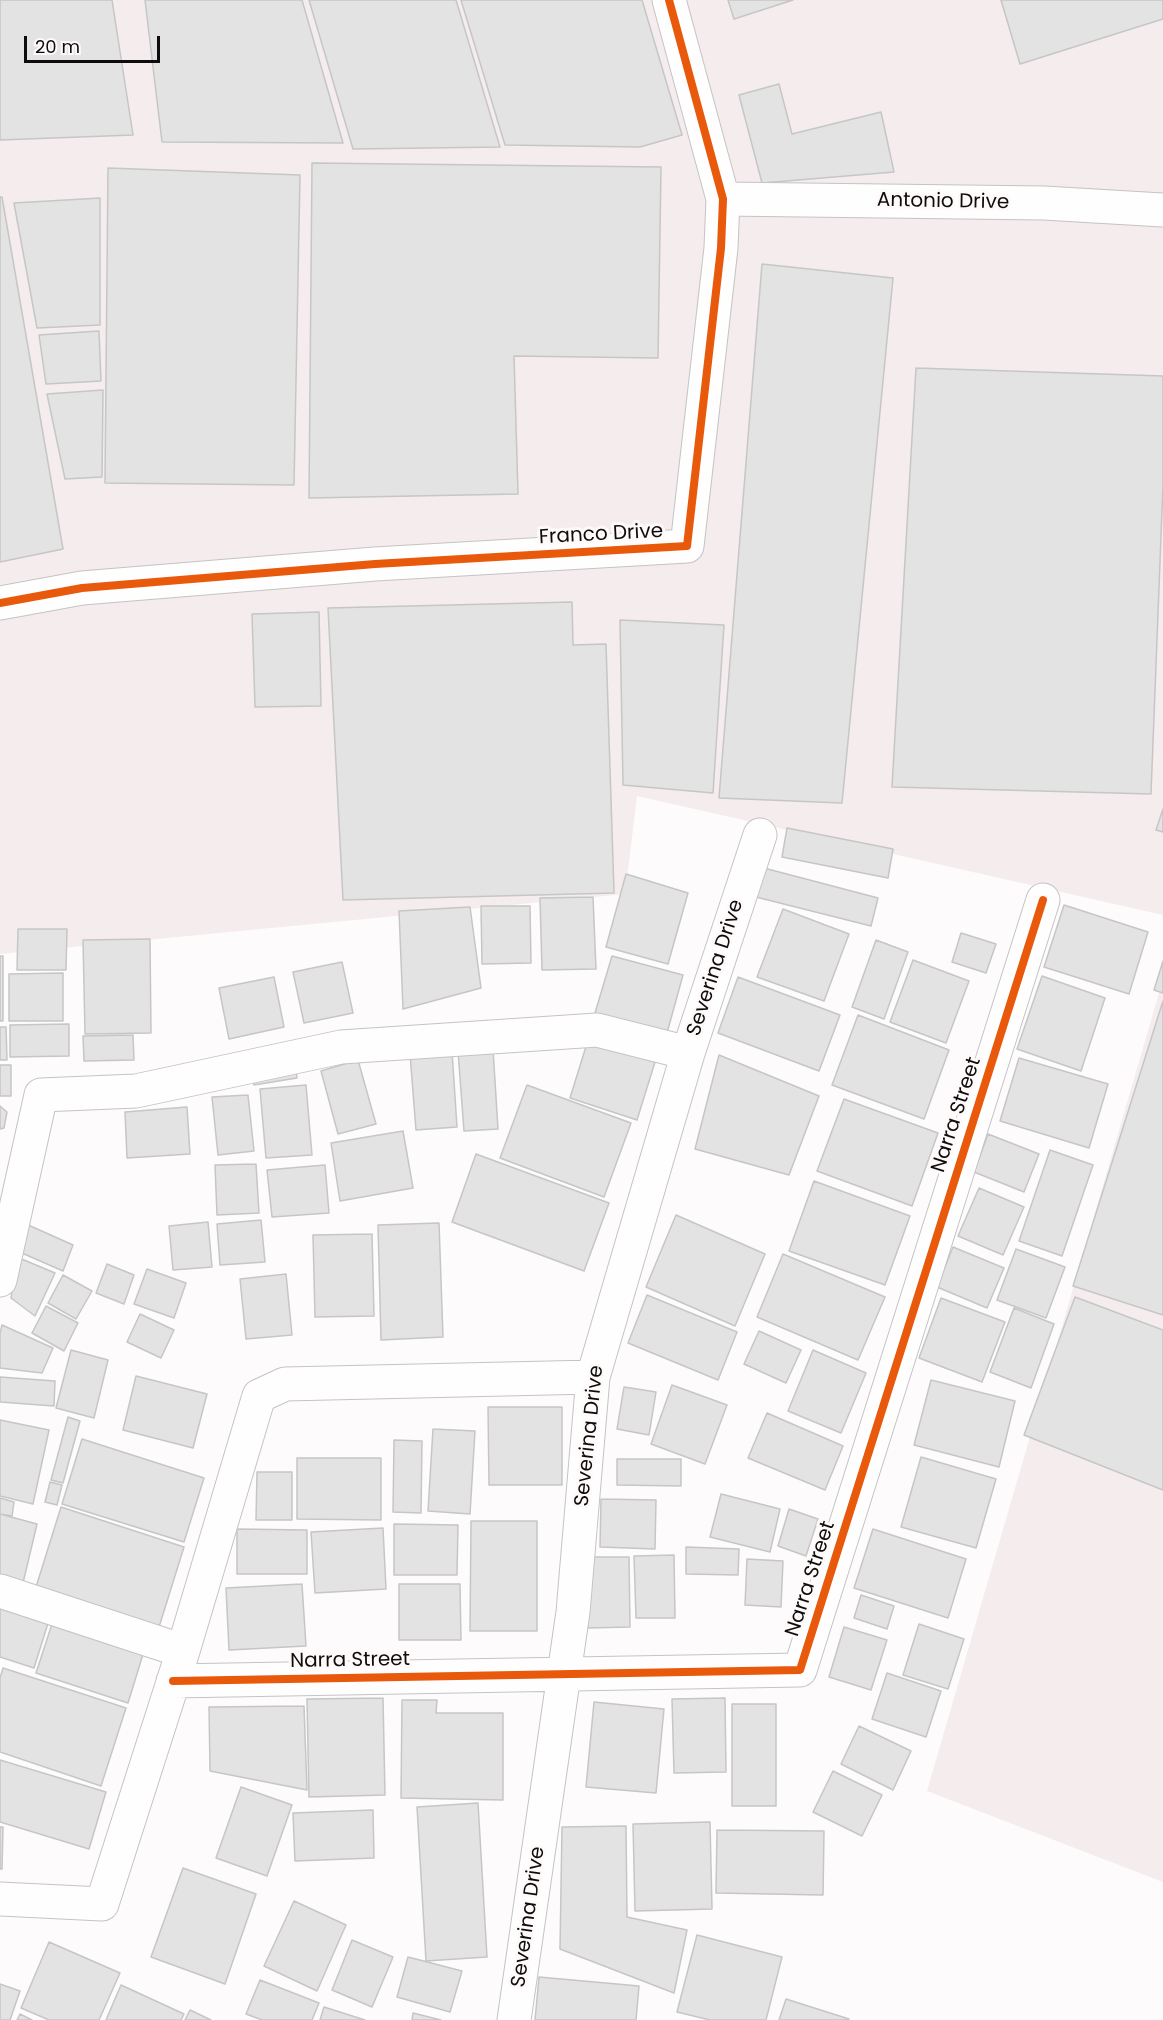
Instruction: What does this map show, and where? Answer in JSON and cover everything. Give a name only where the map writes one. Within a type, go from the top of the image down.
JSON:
[{"type":"street","name":"Franco Drive","points":[[0,603],[82,588],[317,568],[687,546],[721,248],[723,199],[669,0]]},
{"type":"street","name":"Antonio Drive","points":[[723,199],[1044,203],[1163,210]]},
{"type":"street","name":"Severina Drive","points":[[514,2020],[573,1612],[593,1377],[688,1053],[760,835]]},
{"type":"street","name":"Narra Street","points":[[0,1591],[178,1666],[564,1673],[800,1670],[1042,900]]},
{"type":"street","points":[[0,1280],[41,1095],[136,1091],[341,1047],[597,1030],[688,1053]]},
{"type":"street","points":[[0,1899],[102,1905],[178,1666],[259,1396],[285,1384],[593,1377]]},
{"type":"shaded area","points":[[0,0],[1163,0],[1163,915],[637,796],[625,894],[0,954]]},
{"type":"shaded area","points":[[1163,979],[1163,1882],[927,1791]]},
{"type":"building","points":[[0,0],[112,0],[133,135],[0,140]]},
{"type":"building","points":[[145,0],[302,0],[343,143],[162,142]]},
{"type":"building","points":[[309,0],[456,0],[500,147],[353,149]]},
{"type":"building","points":[[461,0],[642,0],[682,135],[640,147],[505,145]]},
{"type":"building","points":[[728,0],[793,0],[734,19]]},
{"type":"building","points":[[1001,0],[1163,0],[1163,19],[1020,64]]},
{"type":"building","points":[[779,84],[792,134],[881,112],[894,172],[762,183],[739,95]]},
{"type":"building","points":[[312,163],[661,167],[658,358],[514,356],[518,494],[309,498]]},
{"type":"building","points":[[108,168],[300,175],[294,485],[105,483]]},
{"type":"building","points":[[0,197],[2,197],[63,549],[0,562]]},
{"type":"building","points":[[100,198],[100,325],[37,328],[14,203]]},
{"type":"building","points":[[762,264],[893,278],[842,803],[719,798]]},
{"type":"building","points":[[99,331],[101,381],[46,384],[39,335]]},
{"type":"building","points":[[916,368],[1163,376],[1163,485],[1151,794],[892,787]]},
{"type":"building","points":[[103,390],[102,477],[65,479],[47,394]]},
{"type":"building","points":[[572,602],[573,645],[606,644],[614,893],[343,900],[328,608]]},
{"type":"building","points":[[319,612],[321,706],[255,707],[252,614]]},
{"type":"building","points":[[620,620],[724,625],[713,793],[623,785]]},
{"type":"building","points":[[1163,809],[1163,832],[1156,830]]},
{"type":"building","points":[[787,828],[893,849],[888,878],[782,857]]},
{"type":"building","points":[[764,868],[878,898],[871,926],[756,897]]},
{"type":"building","points":[[626,874],[688,893],[668,964],[606,947]]},
{"type":"building","points":[[593,897],[596,969],[542,970],[540,898]]},
{"type":"building","points":[[1064,905],[1148,932],[1129,994],[1044,967]]},
{"type":"building","points":[[481,906],[530,906],[531,963],[482,964]]},
{"type":"building","points":[[470,907],[481,988],[403,1009],[399,911]]},
{"type":"building","points":[[783,909],[849,934],[824,1001],[757,977]]},
{"type":"building","points":[[18,929],[67,929],[66,970],[17,970]]},
{"type":"building","points":[[961,933],[996,944],[986,973],[952,962]]},
{"type":"building","points":[[150,939],[151,1033],[85,1034],[83,940]]},
{"type":"building","points":[[876,940],[908,952],[884,1019],[852,1007]]},
{"type":"building","points":[[0,956],[3,956],[3,1021],[0,1021]]},
{"type":"building","points":[[612,956],[683,975],[667,1033],[595,1013]]},
{"type":"building","points":[[913,960],[969,981],[946,1043],[890,1022]]},
{"type":"building","points":[[1163,961],[1163,993],[1154,990]]},
{"type":"building","points":[[342,962],[353,1013],[304,1023],[293,972]]},
{"type":"building","points":[[63,973],[63,1021],[9,1021],[9,974]]},
{"type":"building","points":[[1042,976],[1105,998],[1081,1071],[1017,1049]]},
{"type":"building","points":[[274,977],[284,1027],[229,1039],[219,988]]},
{"type":"building","points":[[738,977],[840,1015],[819,1071],[718,1033]]},
{"type":"building","points":[[1163,1001],[1163,1315],[1073,1286]]},
{"type":"building","points":[[858,1015],[949,1050],[924,1119],[832,1085]]},
{"type":"building","points":[[69,1024],[69,1056],[10,1057],[10,1025]]},
{"type":"building","points":[[0,1027],[6,1027],[7,1060],[0,1060]]},
{"type":"building","points":[[133,1035],[134,1060],[84,1061],[83,1036]]},
{"type":"building","points":[[588,1040],[655,1062],[637,1120],[570,1098]]},
{"type":"building","points":[[493,1049],[498,1129],[464,1131],[458,1051]]},
{"type":"building","points":[[452,1051],[457,1127],[416,1130],[410,1054]]},
{"type":"building","points":[[719,1055],[819,1096],[789,1175],[695,1149]]},
{"type":"building","points":[[294,1058],[297,1078],[254,1085],[251,1065]]},
{"type":"building","points":[[1019,1058],[1108,1084],[1089,1148],[1000,1121]]},
{"type":"building","points":[[358,1060],[376,1124],[338,1134],[321,1071]]},
{"type":"building","points":[[0,1065],[11,1065],[11,1096],[0,1096]]},
{"type":"building","points":[[306,1085],[312,1155],[266,1158],[260,1089]]},
{"type":"building","points":[[527,1085],[631,1123],[604,1197],[500,1158]]},
{"type":"building","points":[[248,1095],[254,1151],[218,1155],[212,1097]]},
{"type":"building","points":[[844,1099],[938,1133],[912,1206],[817,1171]]},
{"type":"building","points":[[0,1106],[7,1112],[4,1128],[0,1129]]},
{"type":"building","points":[[187,1107],[190,1154],[127,1158],[125,1112]]},
{"type":"building","points":[[403,1131],[413,1188],[340,1201],[331,1143]]},
{"type":"building","points":[[988,1134],[1039,1154],[1024,1192],[974,1172]]},
{"type":"building","points":[[1050,1150],[1093,1165],[1062,1256],[1019,1241]]},
{"type":"building","points":[[476,1154],[609,1203],[584,1271],[452,1222]]},
{"type":"building","points":[[256,1164],[259,1213],[217,1215],[215,1165]]},
{"type":"building","points":[[325,1165],[329,1213],[272,1217],[267,1170]]},
{"type":"building","points":[[814,1181],[910,1216],[885,1285],[789,1251]]},
{"type":"building","points":[[979,1188],[1024,1207],[1003,1255],[958,1236]]},
{"type":"building","points":[[676,1215],[765,1254],[735,1326],[646,1287]]},
{"type":"building","points":[[261,1220],[265,1262],[220,1265],[217,1224]]},
{"type":"building","points":[[208,1222],[212,1267],[173,1270],[169,1226]]},
{"type":"building","points":[[439,1223],[443,1337],[381,1340],[378,1225]]},
{"type":"building","points":[[26,1224],[73,1245],[63,1271],[15,1250]]},
{"type":"building","points":[[372,1234],[374,1316],[315,1317],[313,1235]]},
{"type":"building","points":[[953,1247],[1004,1268],[987,1308],[937,1287]]},
{"type":"building","points":[[1016,1249],[1065,1267],[1046,1318],[997,1300]]},
{"type":"building","points":[[783,1254],[885,1297],[858,1360],[757,1317]]},
{"type":"building","points":[[12,1255],[55,1273],[35,1316],[11,1298],[15,1272]]},
{"type":"building","points":[[107,1264],[134,1275],[124,1304],[96,1293]]},
{"type":"building","points":[[147,1269],[186,1283],[174,1318],[134,1304]]},
{"type":"building","points":[[286,1274],[292,1335],[246,1339],[240,1279]]},
{"type":"building","points":[[63,1275],[92,1291],[76,1319],[48,1303]]},
{"type":"building","points":[[647,1295],[737,1332],[718,1380],[628,1343]]},
{"type":"building","points":[[1075,1297],[1163,1330],[1163,1490],[1024,1435]]},
{"type":"building","points":[[941,1298],[1005,1322],[982,1382],[919,1358]]},
{"type":"building","points":[[46,1306],[78,1323],[64,1351],[32,1333]]},
{"type":"building","points":[[1014,1308],[1054,1324],[1031,1388],[990,1372]]},
{"type":"building","points":[[140,1314],[174,1330],[161,1358],[127,1342]]},
{"type":"building","points":[[2,1325],[53,1348],[42,1373],[0,1368]]},
{"type":"building","points":[[759,1331],[801,1350],[786,1383],[744,1364]]},
{"type":"building","points":[[71,1350],[108,1360],[94,1418],[56,1408]]},
{"type":"building","points":[[813,1350],[866,1373],[841,1433],[788,1411]]},
{"type":"building","points":[[136,1376],[207,1394],[193,1448],[123,1430]]},
{"type":"building","points":[[0,1377],[55,1381],[54,1406],[0,1402]]},
{"type":"building","points":[[931,1380],[1015,1401],[999,1467],[914,1445]]},
{"type":"building","points":[[672,1385],[727,1405],[705,1464],[651,1444]]},
{"type":"building","points":[[624,1387],[656,1392],[649,1435],[617,1429]]},
{"type":"building","points":[[488,1407],[562,1407],[562,1485],[489,1485]]},
{"type":"building","points":[[767,1413],[843,1446],[825,1490],[748,1458]]},
{"type":"building","points":[[68,1417],[80,1421],[63,1483],[51,1480]]},
{"type":"building","points":[[0,1420],[49,1430],[33,1504],[0,1496]]},
{"type":"building","points":[[433,1429],[475,1431],[470,1514],[428,1511]]},
{"type":"building","points":[[82,1439],[204,1478],[184,1542],[62,1504]]},
{"type":"building","points":[[394,1440],[422,1441],[421,1513],[393,1512]]},
{"type":"building","points":[[921,1457],[996,1479],[976,1548],[901,1527]]},
{"type":"building","points":[[297,1458],[381,1458],[381,1520],[297,1519]]},
{"type":"building","points":[[617,1459],[681,1459],[681,1486],[617,1485]]},
{"type":"building","points":[[257,1472],[292,1472],[292,1520],[256,1520]]},
{"type":"building","points":[[50,1482],[62,1485],[57,1505],[45,1502]]},
{"type":"building","points":[[721,1494],[780,1509],[770,1552],[710,1537]]},
{"type":"building","points":[[0,1498],[14,1502],[12,1516],[0,1514]]},
{"type":"building","points":[[601,1499],[656,1500],[655,1549],[600,1547]]},
{"type":"building","points":[[61,1507],[184,1547],[159,1627],[36,1587]]},
{"type":"building","points":[[789,1509],[818,1519],[806,1556],[778,1546]]},
{"type":"building","points":[[0,1514],[37,1524],[23,1583],[0,1577]]},
{"type":"building","points":[[471,1521],[537,1521],[537,1631],[470,1631]]},
{"type":"building","points":[[394,1524],[458,1525],[457,1575],[394,1575]]},
{"type":"building","points":[[383,1528],[386,1589],[315,1593],[311,1532]]},
{"type":"building","points":[[237,1529],[307,1530],[307,1574],[237,1574]]},
{"type":"building","points":[[873,1529],[966,1559],[948,1618],[854,1588]]},
{"type":"building","points":[[686,1547],[739,1549],[738,1575],[686,1574]]},
{"type":"building","points":[[674,1555],[675,1618],[636,1618],[634,1556]]},
{"type":"building","points":[[587,1557],[629,1557],[630,1627],[587,1628]]},
{"type":"building","points":[[747,1559],[783,1561],[781,1607],[745,1605]]},
{"type":"building","points":[[302,1584],[306,1646],[229,1650],[226,1588]]},
{"type":"building","points":[[399,1584],[460,1584],[461,1640],[399,1640]]},
{"type":"building","points":[[861,1595],[894,1606],[887,1629],[854,1618]]},
{"type":"building","points":[[0,1604],[49,1620],[34,1668],[0,1657]]},
{"type":"building","points":[[53,1621],[144,1651],[128,1703],[36,1673]]},
{"type":"building","points":[[919,1624],[964,1639],[948,1689],[903,1675]]},
{"type":"building","points":[[844,1627],[887,1640],[871,1690],[829,1677]]},
{"type":"building","points":[[3,1668],[126,1708],[101,1786],[0,1752],[0,1678]]},
{"type":"building","points":[[887,1673],[941,1691],[926,1737],[872,1719]]},
{"type":"building","points":[[383,1698],[385,1795],[309,1797],[307,1699]]},
{"type":"building","points":[[725,1698],[726,1772],[674,1773],[672,1699]]},
{"type":"building","points":[[402,1700],[437,1700],[436,1713],[503,1713],[503,1800],[401,1798]]},
{"type":"building","points":[[594,1702],[664,1709],[656,1793],[586,1787]]},
{"type":"building","points":[[732,1704],[776,1704],[776,1806],[732,1806]]},
{"type":"building","points":[[304,1706],[307,1790],[210,1771],[209,1707]]},
{"type":"building","points":[[859,1726],[911,1751],[893,1790],[841,1764]]},
{"type":"building","points":[[0,1760],[106,1792],[89,1849],[0,1822]]},
{"type":"building","points":[[833,1771],[882,1795],[862,1836],[813,1812]]},
{"type":"building","points":[[241,1787],[292,1805],[267,1876],[216,1858]]},
{"type":"building","points":[[478,1803],[487,1957],[426,1961],[417,1807]]},
{"type":"building","points":[[373,1810],[374,1858],[295,1861],[293,1813]]},
{"type":"building","points":[[710,1822],[712,1909],[635,1911],[633,1824]]},
{"type":"building","points":[[626,1826],[627,1917],[687,1930],[674,1993],[560,1949],[562,1827]]},
{"type":"building","points":[[0,1827],[3,1827],[2,1869],[0,1869]]},
{"type":"building","points":[[717,1830],[824,1831],[823,1895],[716,1893]]},
{"type":"building","points":[[183,1868],[256,1894],[225,1984],[151,1957]]},
{"type":"building","points":[[294,1901],[346,1925],[317,1991],[264,1966]]},
{"type":"building","points":[[697,1935],[782,1957],[766,2020],[710,2020],[677,2012]]},
{"type":"building","points":[[352,1940],[393,1957],[372,2007],[332,1990]]},
{"type":"building","points":[[49,1942],[120,1973],[99,2020],[49,2020],[21,2008]]},
{"type":"building","points":[[408,1957],[462,1971],[450,2012],[397,1997]]},
{"type":"building","points":[[539,1977],[639,1986],[636,2020],[535,2020]]},
{"type":"building","points":[[260,1980],[319,2003],[312,2020],[262,2020],[246,2014]]},
{"type":"building","points":[[0,1984],[20,1991],[10,2020],[0,2020]]},
{"type":"building","points":[[121,1985],[184,2014],[181,2020],[106,2020]]},
{"type":"building","points":[[786,1999],[849,2019],[849,2020],[779,2020]]},
{"type":"building","points":[[324,2007],[365,2020],[320,2020]]},
{"type":"building","points":[[190,2010],[211,2020],[185,2020]]},
{"type":"building","points":[[413,2013],[441,2020],[412,2020]]},
{"type":"building","points":[[20,2014],[32,2020],[17,2020]]},
{"type":"cycle path","points":[[0,603],[82,588],[375,564],[687,546],[721,248],[723,199],[669,0]]},
{"type":"cycle path","points":[[173,1681],[800,1670],[1043,900]]}]
